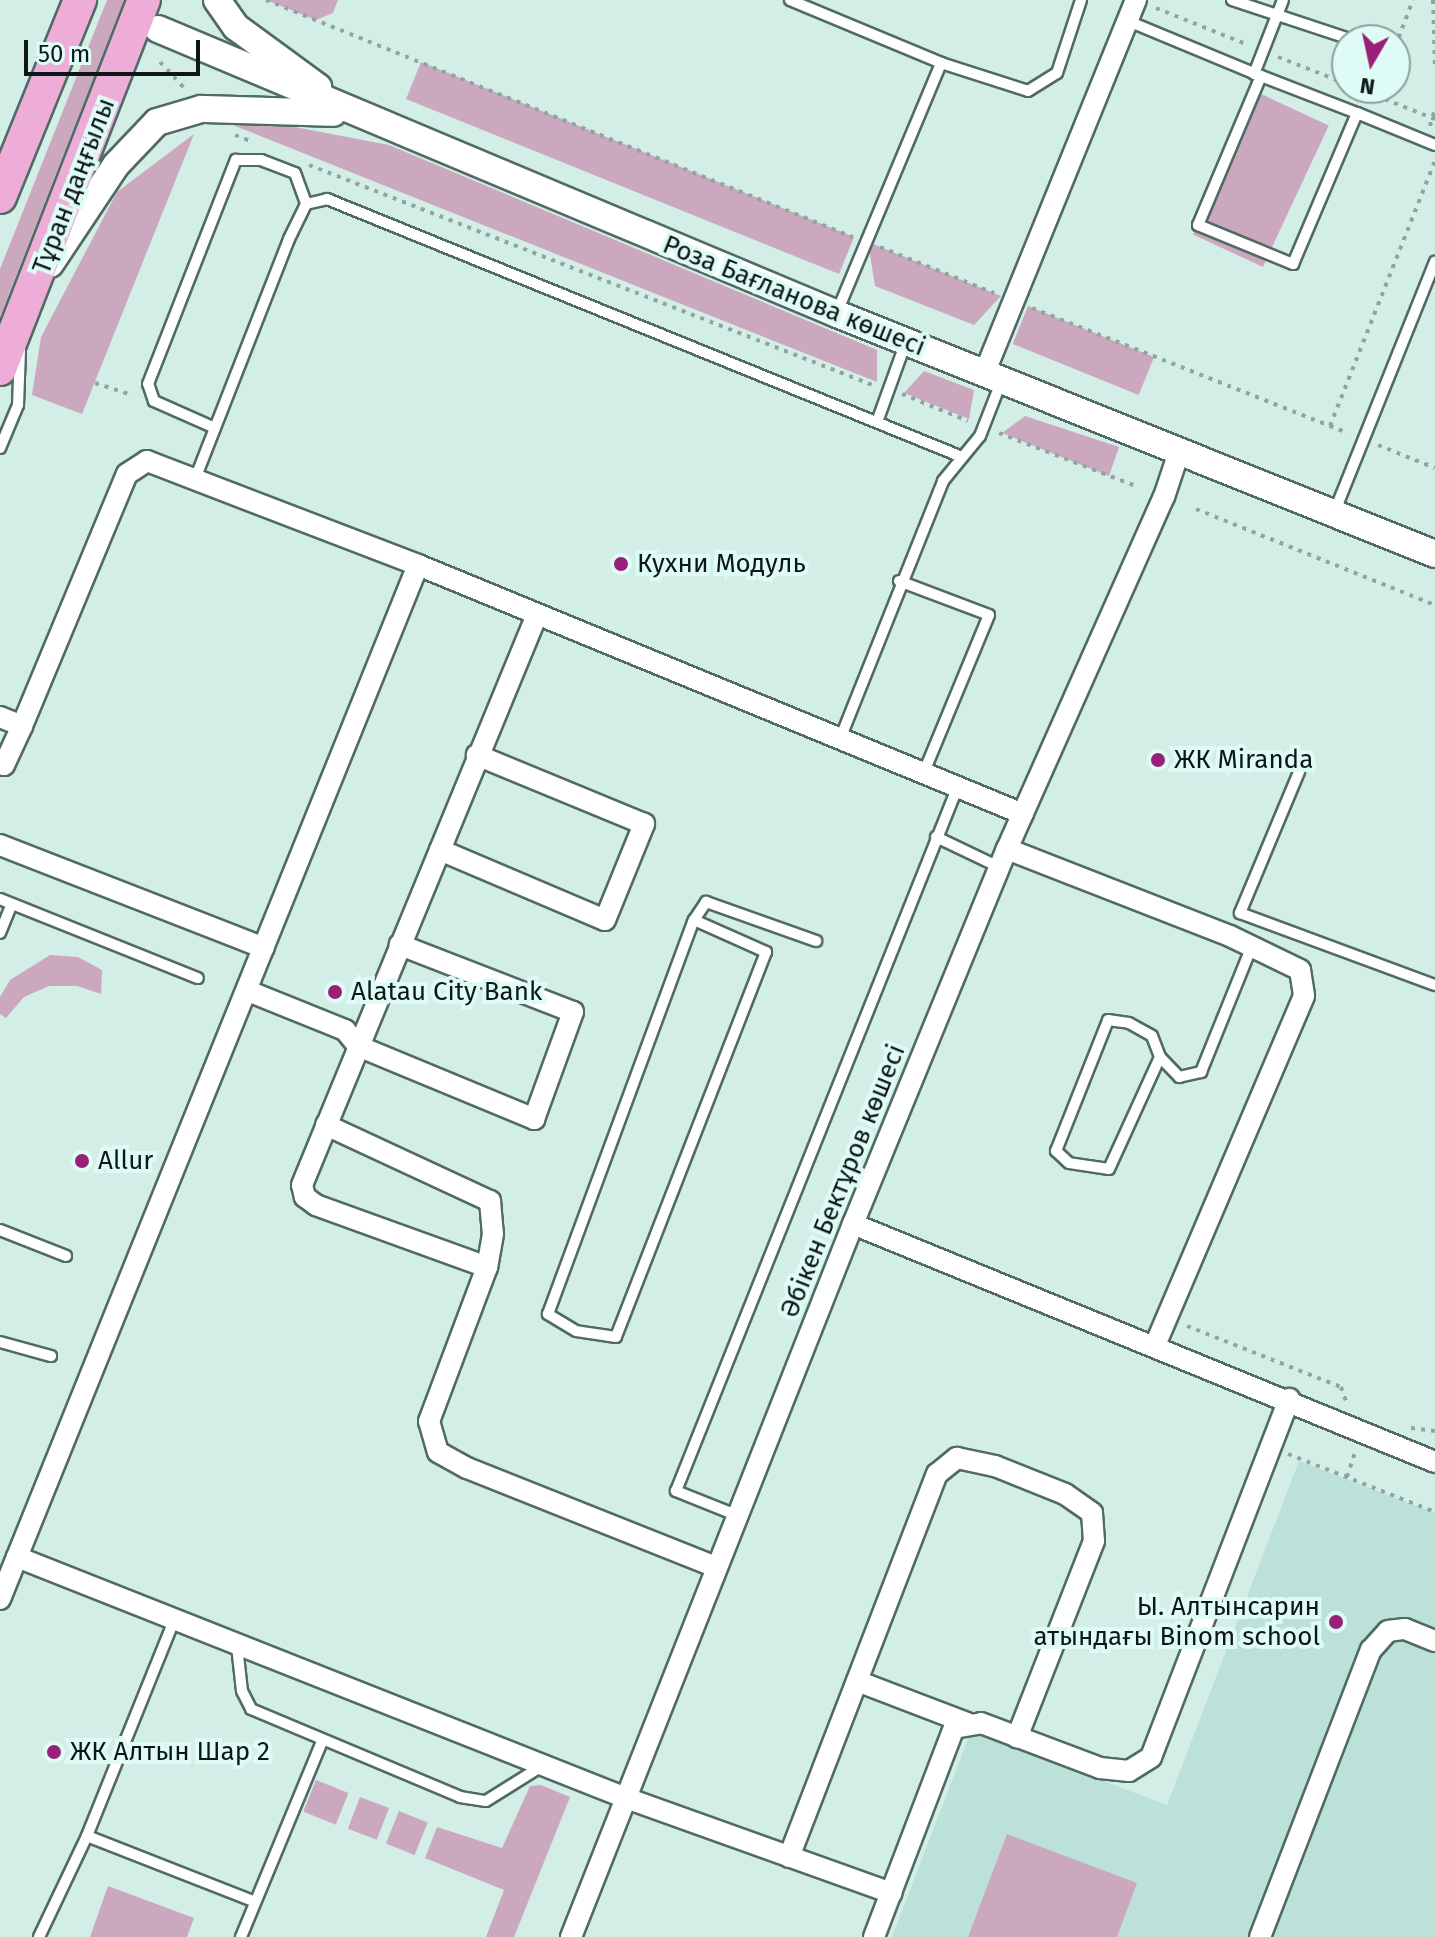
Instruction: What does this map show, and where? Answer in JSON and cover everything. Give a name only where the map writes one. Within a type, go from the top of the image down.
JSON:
[{"type":"main road","points":[[0,197],[80,0]]},
{"type":"main road","name":"Тұран даңғылы","points":[[0,369],[37,285],[144,0]]},
{"type":"street","points":[[217,0],[236,27],[357,116]]},
{"type":"street","points":[[993,377],[1136,0]]},
{"type":"street","name":"Роза Бағланова көшесі","points":[[158,29],[357,116],[837,314],[1435,554]]},
{"type":"street","points":[[37,285],[116,165],[157,122],[201,109],[357,116]]},
{"type":"street","name":"Әбікен Бектұров көшесі","points":[[571,1937],[853,1224],[1003,858],[1179,452]]},
{"type":"street","points":[[1,768],[22,726],[127,474],[147,461],[418,565],[536,617],[1023,814]]},
{"type":"street","points":[[0,1599],[418,565]]},
{"type":"street","points":[[487,1267],[305,1197],[302,1185],[536,617]]},
{"type":"street","points":[[0,717],[22,726]]},
{"type":"street","points":[[440,850],[605,920],[644,824],[477,755]]},
{"type":"street","points":[[0,845],[264,948]]},
{"type":"street","points":[[1003,858],[1230,936],[1300,970],[1304,996],[1155,1345]]},
{"type":"street","points":[[248,991],[345,1030],[358,1046],[534,1119],[573,1012],[400,945]]},
{"type":"street","points":[[326,1125],[490,1201],[493,1234],[487,1267],[429,1421],[438,1452],[467,1468],[716,1567]]},
{"type":"street","points":[[853,1224],[1289,1399],[1435,1462]]},
{"type":"street","points":[[857,1681],[967,1723],[1017,1737],[1100,1768],[1129,1771],[1151,1757],[1289,1399]]},
{"type":"street","points":[[789,1857],[937,1474],[957,1458],[995,1466],[1065,1494],[1092,1513],[1094,1541],[1017,1737]]},
{"type":"street","points":[[17,1557],[173,1623],[542,1766],[891,1893]]},
{"type":"street","points":[[1260,1937],[1371,1650],[1388,1631],[1405,1629],[1435,1641]]},
{"type":"street","points":[[874,1937],[946,1745],[954,1728],[967,1723]]},
{"type":"lane","points":[[790,0],[941,63],[1028,91],[1057,73],[1081,0]]},
{"type":"lane","points":[[1232,0],[1331,33]]},
{"type":"lane","points":[[1283,0],[1263,51],[1258,75],[1198,225],[1293,264],[1357,113]]},
{"type":"lane","points":[[1128,21],[1435,145]]},
{"type":"lane","points":[[837,314],[941,63]]},
{"type":"lane","points":[[195,479],[306,204],[295,173],[261,160],[236,160],[148,384],[154,401],[215,428]]},
{"type":"lane","points":[[306,204],[344,202],[962,457]]},
{"type":"lane","points":[[1333,514],[1435,262]]},
{"type":"lane","points":[[0,448],[18,405],[22,319]]},
{"type":"lane","points":[[877,422],[906,342]]},
{"type":"lane","points":[[840,739],[899,581],[943,481],[985,426],[993,377]]},
{"type":"lane","points":[[899,581],[989,615],[924,772]]},
{"type":"lane","points":[[1230,936],[1299,772]]},
{"type":"lane","points":[[736,1515],[676,1491],[958,786]]},
{"type":"lane","points":[[936,837],[1003,858]]},
{"type":"lane","points":[[0,899],[198,978]]},
{"type":"lane","points":[[694,920],[766,952],[616,1337],[576,1331],[548,1314],[694,920],[706,902],[816,941]]},
{"type":"lane","points":[[0,933],[12,904]]},
{"type":"lane","points":[[1240,913],[1435,985]]},
{"type":"lane","points":[[1160,1057],[1109,1169],[1069,1163],[1056,1151],[1108,1020],[1129,1023],[1152,1036],[1160,1057],[1179,1077],[1201,1072],[1252,946]]},
{"type":"lane","points":[[0,1230],[66,1256]]},
{"type":"lane","points":[[0,1342],[51,1356]]},
{"type":"lane","points":[[39,1937],[87,1836],[173,1623]]},
{"type":"lane","points":[[237,1646],[242,1691],[251,1709],[460,1797],[486,1801],[542,1766]]},
{"type":"lane","points":[[241,1937],[322,1741]]},
{"type":"lane","points":[[87,1836],[255,1902]]},
{"type":"path","points":[[1136,0],[1331,78]]},
{"type":"path","points":[[1404,24],[1413,0]]},
{"type":"path","points":[[1433,0],[1435,69]]},
{"type":"path","points":[[160,62],[189,93]]},
{"type":"path","points":[[1397,104],[1435,119]]},
{"type":"path","points":[[221,130],[264,147]]},
{"type":"path","points":[[1330,426],[1435,161]]},
{"type":"path","points":[[307,164],[1138,487]]},
{"type":"path","points":[[95,383],[154,401]]},
{"type":"path","points":[[1196,509],[1435,605]]},
{"type":"path","points":[[1167,1317],[1341,1387],[1350,1414]]},
{"type":"path","points":[[1406,1429],[1419,1425],[1435,1431]]},
{"type":"path","points":[[1271,1447],[1435,1512]]},
{"type":"shaded area","points":[[107,0],[124,0],[0,317],[0,269]]},
{"type":"shaded area","points":[[266,0],[338,0],[333,13],[316,20]]},
{"type":"shaded area","points":[[421,62],[854,237],[839,274],[406,99]]},
{"type":"shaded area","points":[[1259,93],[1329,126],[1263,267],[1193,234]]},
{"type":"shaded area","points":[[248,118],[389,145],[877,350],[877,382],[230,124]]},
{"type":"shaded area","points":[[194,134],[82,414],[32,395],[41,337],[117,192]]},
{"type":"shaded area","points":[[868,242],[1001,296],[974,325],[875,286]]},
{"type":"shaded area","points":[[1028,306],[1154,357],[1139,395],[1013,344]]},
{"type":"shaded area","points":[[924,371],[974,390],[969,419],[904,393]]},
{"type":"shaded area","points":[[1025,416],[1119,447],[1109,476],[1002,433]]},
{"type":"shaded area","points":[[50,955],[78,957],[102,970],[101,994],[77,986],[49,986],[24,997],[6,1018],[0,1014],[0,997],[10,980]]},
{"type":"shaded area","name":"Ы. Алтынсарин атындағы Binom school","points":[[1299,1461],[1435,1513],[1435,1937],[892,1937],[971,1731],[1167,1805]]},
{"type":"shaded area","points":[[316,1780],[348,1793],[336,1825],[303,1812]]},
{"type":"shaded area","points":[[541,1785],[570,1797],[514,1937],[486,1937],[504,1890],[425,1858],[437,1827],[502,1848],[530,1786]]},
{"type":"shaded area","points":[[360,1797],[389,1808],[377,1840],[348,1829]]},
{"type":"shaded area","points":[[399,1811],[428,1823],[415,1855],[386,1843]]},
{"type":"shaded area","points":[[1007,1834],[1137,1883],[1117,1937],[968,1937]]},
{"type":"shaded area","points":[[108,1886],[194,1918],[187,1937],[90,1937]]},
{"type":"place","name":"Кухни Модуль","points":[[621,564]]},
{"type":"place","name":"ЖК Miranda","points":[[1158,760]]},
{"type":"place","name":"Alatau City Bank","points":[[335,992]]},
{"type":"place","name":"Allur","points":[[82,1161]]},
{"type":"place","name":"Ы. Алтынсарин атындағы Binom school","points":[[1336,1622]]},
{"type":"place","name":"ЖК Алтын Шар 2","points":[[54,1752]]}]
